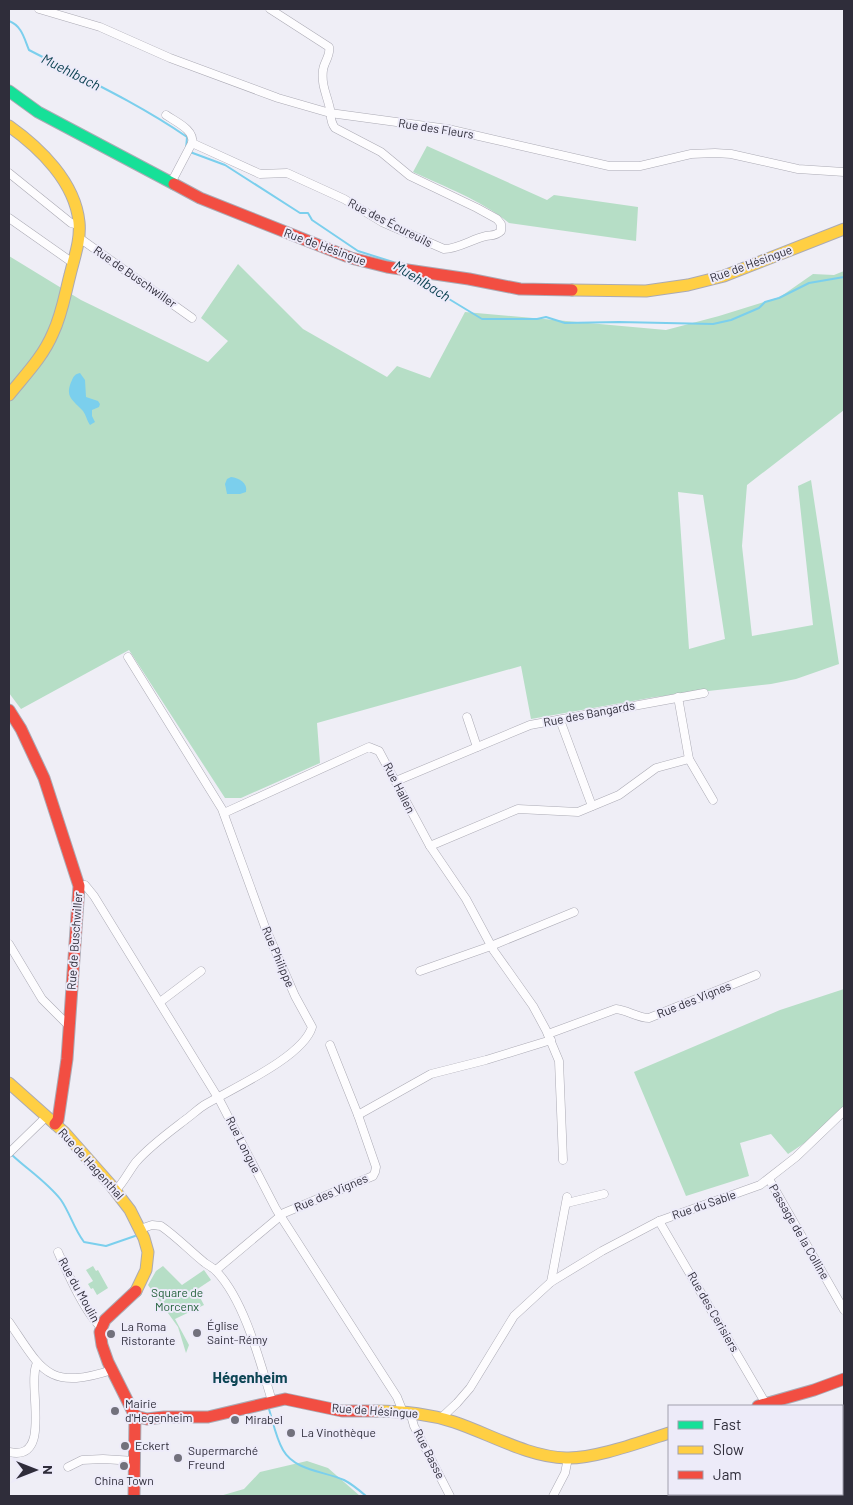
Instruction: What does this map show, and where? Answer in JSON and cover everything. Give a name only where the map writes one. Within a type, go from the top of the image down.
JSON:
[{"type":"street","name":"Rue des Fleurs","points":[[39,9],[95,26],[170,58],[278,98],[330,113],[448,129],[609,166],[640,166],[690,154],[715,153],[731,154],[792,168],[844,172]]},
{"type":"street","points":[[270,9],[326,44],[330,49],[322,81],[330,113]]},
{"type":"street","name":"Rue de Hésingue","points":[[9,91],[38,112],[170,183],[225,209],[370,264],[520,288],[646,291],[688,285],[724,276],[844,229]]},
{"type":"street","name":"Rue des Écureuils","points":[[191,145],[260,174],[287,173],[344,200],[388,224],[444,249],[451,249],[484,236],[496,235],[500,231],[501,224],[497,219],[410,176],[381,152],[335,128],[331,122],[330,113]]},
{"type":"street","points":[[166,115],[191,133],[193,139],[170,183]]},
{"type":"street","points":[[9,126],[32,145],[56,172],[72,197],[79,225],[77,242]]},
{"type":"street","points":[[9,174],[71,223],[79,225]]},
{"type":"street","points":[[9,218],[73,263]]},
{"type":"street","name":"Rue de Buschwiller","points":[[9,395],[43,353],[57,325],[77,242],[192,318]]},
{"type":"street","name":"Rue Philippe","points":[[116,1190],[150,1148],[205,1104],[269,1069],[303,1043],[310,1036],[312,1028],[295,996],[265,927],[224,813],[128,657]]},
{"type":"street","name":"Rue des Bangards","points":[[396,781],[530,725],[704,693]]},
{"type":"street","points":[[678,697],[689,759],[713,800]]},
{"type":"street","name":"Rue de Buschwiller","points":[[9,710],[21,729],[44,778],[79,886],[66,1076],[58,1120],[51,1120]]},
{"type":"street","points":[[466,717],[477,747]]},
{"type":"street","points":[[560,720],[592,806]]},
{"type":"street","name":"Rue Hallen","points":[[224,813],[369,747],[379,751],[430,846],[466,899],[502,964],[534,1006],[550,1037],[560,1067],[563,1160]]},
{"type":"street","points":[[430,846],[518,809],[578,812],[619,795],[656,768],[689,759]]},
{"type":"street","name":"Rue Longue","points":[[79,886],[86,885],[94,896],[160,1002],[218,1098],[281,1216],[406,1412]]},
{"type":"street","points":[[420,971],[491,946],[574,912]]},
{"type":"street","points":[[9,944],[42,999],[69,1026]]},
{"type":"street","points":[[160,1002],[201,971]]},
{"type":"street","name":"Rue des Vignes","points":[[358,1115],[431,1074],[486,1060],[550,1037],[616,1009],[649,1018],[756,975]]},
{"type":"street","name":"Rue des Vignes","points":[[216,1270],[281,1216],[373,1176],[376,1166],[330,1045]]},
{"type":"street","name":"Rue de Hagenthal","points":[[9,1084],[23,1098],[51,1120],[116,1190],[128,1206],[140,1229],[148,1255],[143,1279],[132,1297],[104,1321],[101,1327]]},
{"type":"street","name":"Rue du Sable","points":[[441,1418],[458,1403],[470,1388],[514,1316],[551,1282],[602,1251],[659,1221],[749,1190],[769,1180],[844,1112]]},
{"type":"street","points":[[10,1152],[51,1120]]},
{"type":"street","name":"Passage de la Colline","points":[[769,1180],[844,1310]]},
{"type":"street","points":[[551,1282],[567,1200],[604,1194]]},
{"type":"street","name":"Rue des Cerisiers","points":[[659,1221],[762,1405]]},
{"type":"street","points":[[140,1229],[152,1225],[161,1226],[205,1264],[216,1270],[235,1300],[246,1323],[272,1401]]},
{"type":"street","name":"Rue du Moulin","points":[[58,1252],[86,1307],[101,1327]]},
{"type":"street","points":[[9,1322],[36,1363],[44,1370],[63,1377],[90,1377],[112,1370]]},
{"type":"street","points":[[101,1327],[101,1341],[112,1370],[135,1416],[134,1496]]},
{"type":"street","points":[[9,1452],[18,1453],[30,1447],[36,1432],[33,1372],[36,1363]]},
{"type":"street","points":[[762,1405],[844,1379]]},
{"type":"street","name":"Rue de Hésingue","points":[[135,1416],[147,1419],[208,1417],[285,1399],[342,1411],[406,1412],[441,1418],[545,1456],[568,1458],[605,1452],[668,1433]]},
{"type":"street","name":"Rue Basse","points":[[406,1412],[450,1496]]},
{"type":"street","points":[[553,1496],[565,1473],[568,1458]]},
{"type":"street","points":[[68,1467],[82,1460],[135,1461]]},
{"type":"green space","points":[[427,146],[547,200],[554,195],[638,207],[636,241],[509,223],[487,207],[413,172]]},
{"type":"green space","points":[[9,256],[81,300],[208,362],[228,341],[201,318],[238,264],[303,329],[387,377],[397,366],[430,378],[465,312],[666,330],[780,297],[813,274],[834,275],[844,271],[844,410],[747,485],[742,546],[752,636],[813,625],[798,486],[811,480],[839,664],[796,679],[771,684],[655,697],[531,719],[521,666],[317,723],[320,763],[241,798],[225,798],[129,650],[21,709],[9,693]],"holes":[[[678,492],[703,495],[725,639],[689,649]]]},
{"type":"green space","points":[[844,989],[844,1117],[788,1154],[771,1134],[740,1143],[749,1176],[686,1196],[634,1072],[780,1010]]},
{"type":"green space","points":[[93,1266],[96,1271],[98,1270],[108,1288],[97,1295],[88,1284],[93,1281],[86,1270]]},
{"type":"green space","name":"Square de Morcenx","points":[[163,1266],[182,1285],[204,1270],[211,1280],[196,1290],[204,1305],[175,1319],[189,1345],[186,1353],[178,1327],[148,1285],[156,1271]]},
{"type":"green space","points":[[307,1461],[328,1468],[360,1496],[220,1496],[244,1489],[260,1472]]},
{"type":"water","points":[[80,373],[85,380],[86,397],[98,401],[100,404],[99,407],[92,410],[95,422],[90,425],[83,411],[69,394],[72,380],[75,375]]},
{"type":"water","points":[[231,477],[242,481],[246,486],[246,492],[227,494],[225,484],[227,479]]},
{"type":"waterway","name":"Muehlbach","points":[[9,21],[20,29],[29,50],[168,124],[187,137],[186,149]]},
{"type":"waterway","name":"Muehlbach","points":[[190,152],[225,165],[300,213],[308,213],[312,220],[358,251],[393,262]]},
{"type":"waterway","name":"Muehlbach","points":[[411,276],[482,319],[537,319],[546,317],[565,323],[713,324],[731,320],[759,308],[765,302],[779,298],[809,283],[844,277]]},
{"type":"waterway","points":[[12,1155],[44,1182],[61,1200],[84,1242],[106,1246],[135,1236]]},
{"type":"waterway","points":[[269,1409],[278,1440],[288,1457],[310,1470],[344,1480],[366,1496]]},
{"type":"traffic: fast","points":[[9,91],[38,112],[174,184]]},
{"type":"traffic: slow","points":[[9,126],[44,155],[54,167],[71,193],[79,222],[77,249],[56,326],[39,358],[9,395]]},
{"type":"traffic: slow","points":[[572,290],[646,291],[688,285],[724,276],[844,229]]},
{"type":"traffic: slow","points":[[9,1083],[64,1132],[110,1184],[130,1210],[144,1238],[148,1252],[146,1270],[136,1291]]},
{"type":"traffic: slow","points":[[376,1411],[415,1414],[445,1419],[523,1449],[552,1457],[578,1458],[590,1456],[668,1433]]},
{"type":"traffic: jam","points":[[174,184],[200,198],[351,258],[387,267],[469,279],[520,289],[572,290]]},
{"type":"traffic: jam","points":[[9,710],[21,729],[44,778],[79,886],[67,1059],[58,1120],[55,1124]]},
{"type":"traffic: jam","points":[[134,1496],[135,1416],[108,1362],[100,1332],[105,1320],[136,1291]]},
{"type":"traffic: jam","points":[[762,1405],[844,1379]]},
{"type":"traffic: jam","points":[[135,1416],[147,1419],[208,1417],[285,1399],[342,1411],[376,1411]]},
{"type":"place","name":"Église Saint-Rémy","points":[[197,1333]]},
{"type":"place","name":"La Roma Ristorante","points":[[111,1334]]},
{"type":"place","name":"Mairie d'Hegenheim","points":[[115,1411]]},
{"type":"place","name":"Mirabel","points":[[235,1420]]},
{"type":"place","name":"La Vinothèque","points":[[291,1433]]},
{"type":"place","name":"Eckert","points":[[125,1446]]},
{"type":"place","name":"Supermarché Freund","points":[[178,1458]]},
{"type":"place","name":"China Town","points":[[124,1466]]},
{"type":"district","name":"Hégenheim","points":[[250,1378]]}]
